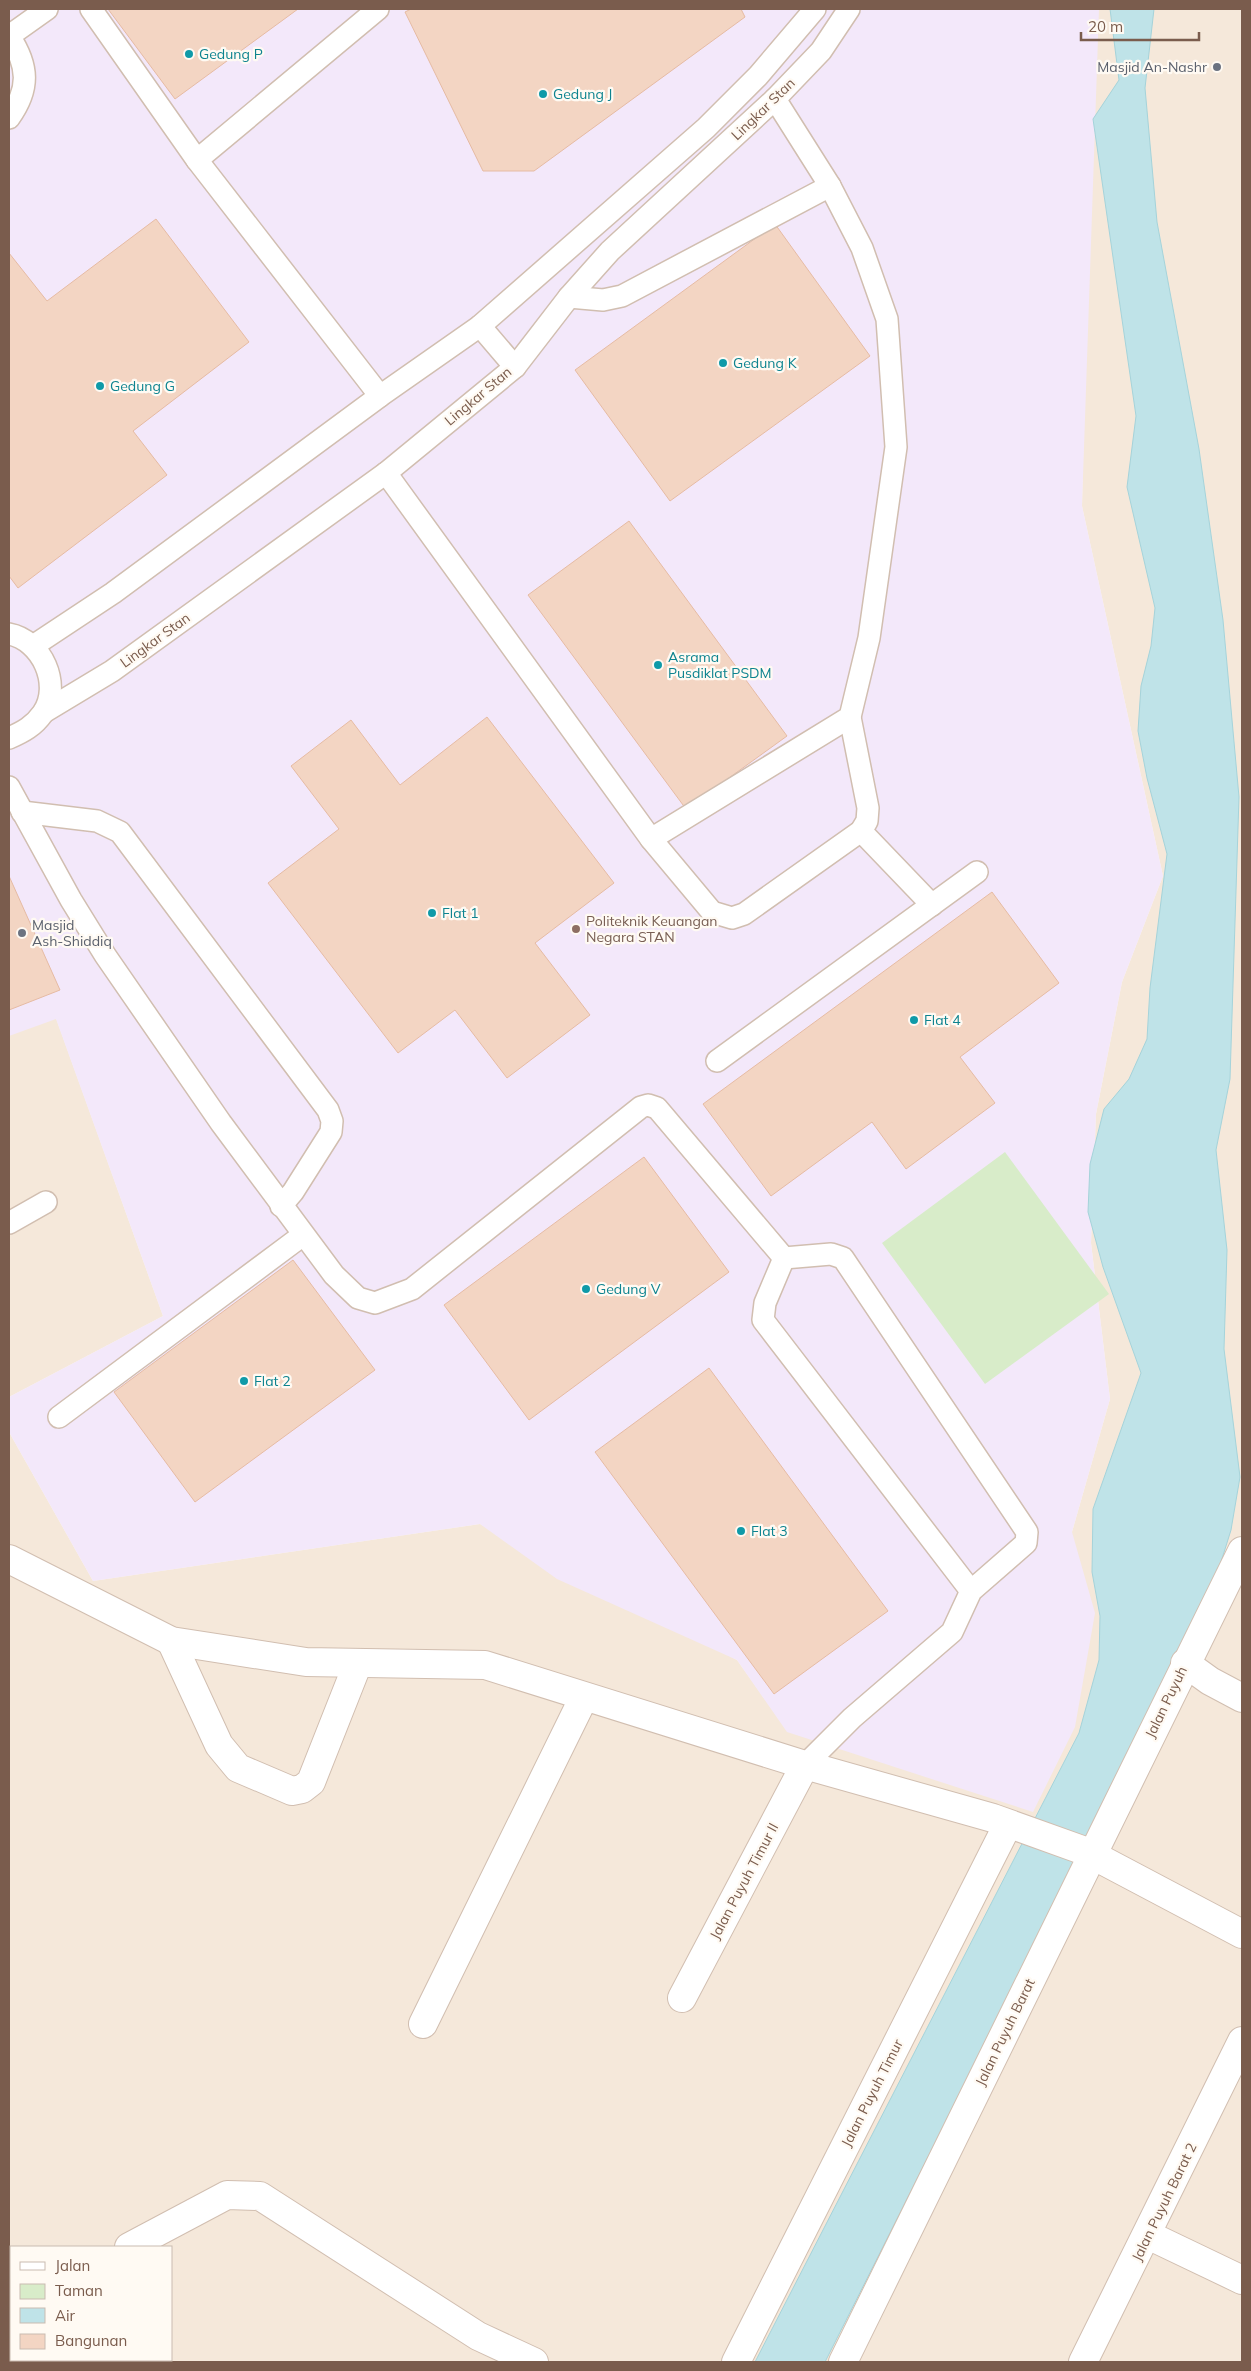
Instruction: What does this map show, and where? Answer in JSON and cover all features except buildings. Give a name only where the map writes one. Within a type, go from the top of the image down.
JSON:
[{"type":"street","name":"Jalan Puyuh","points":[[1089,1853],[1242,1551]]},
{"type":"street","points":[[9,1559],[171,1641],[306,1662],[485,1666],[805,1765],[1014,1826],[1089,1853],[1242,1934]]},
{"type":"street","points":[[171,1641],[218,1745],[238,1768],[292,1791],[302,1789],[311,1782],[358,1663]]},
{"type":"street","points":[[1185,1663],[1210,1681],[1242,1698]]},
{"type":"street","points":[[422,2024],[584,1697]]},
{"type":"street","name":"Jalan Puyuh Timur II","points":[[682,1998],[805,1765]]},
{"type":"street","name":"Jalan Puyuh Timur","points":[[736,2362],[1014,1826]]},
{"type":"street","name":"Jalan Puyuh Barat","points":[[843,2362],[1089,1853]]},
{"type":"street","name":"Jalan Puyuh Barat 2","points":[[1084,2362],[1242,2041]]},
{"type":"street","points":[[131,2246],[227,2195],[260,2196],[478,2336],[534,2362]]},
{"type":"street","points":[[1148,2235],[1242,2280]]},
{"type":"lane","points":[[9,118],[19,104],[24,87],[24,68],[19,51],[9,36],[47,9]]},
{"type":"lane","points":[[91,9],[197,160],[380,396]]},
{"type":"lane","points":[[197,160],[378,9]]},
{"type":"lane","name":"Lingkar Stan","points":[[33,646],[113,593],[380,396],[480,326],[706,128],[758,76],[815,9]]},
{"type":"lane","name":"Lingkar Stan","points":[[44,712],[112,671],[386,473],[514,367],[569,297],[610,250],[775,99],[821,51],[849,9]]},
{"type":"lane","points":[[386,473],[651,839],[712,912],[732,918],[744,914],[861,831],[867,821],[868,808],[850,717],[869,638],[896,447],[887,319],[862,248],[830,186],[775,99]]},
{"type":"lane","points":[[569,297],[603,300],[622,296],[830,186]]},
{"type":"lane","points":[[480,326],[514,367]]},
{"type":"lane","points":[[9,634],[16,635],[33,646],[47,666],[51,690],[44,712],[27,730],[9,738]]},
{"type":"lane","points":[[651,839],[850,717]]},
{"type":"lane","points":[[9,787],[70,900],[105,955],[303,1236],[343,1285],[358,1298],[374,1303],[412,1289],[641,1107],[648,1105],[657,1108],[784,1258]]},
{"type":"lane","points":[[22,812],[97,821],[120,832],[328,1110],[332,1121],[331,1132],[293,1192],[281,1206]]},
{"type":"lane","points":[[861,831],[932,904]]},
{"type":"lane","points":[[717,1061],[977,872]]},
{"type":"lane","points":[[9,1223],[46,1202]]},
{"type":"lane","points":[[59,1417],[303,1236]]},
{"type":"lane","points":[[784,1258],[831,1254],[843,1258],[1027,1532],[1026,1543],[971,1591],[952,1632],[852,1718],[805,1765]]},
{"type":"lane","points":[[784,1258],[765,1304],[764,1320],[971,1591]]},
{"type":"shaded area","name":"Politeknik Keuangan Negara STAN","points":[[9,9],[1099,9],[1082,506],[1163,876],[1122,982],[1096,1114],[1091,1243],[1110,1399],[1072,1532],[1095,1613],[1075,1727],[1033,1812],[787,1732],[737,1660],[557,1579],[480,1524],[93,1581],[9,1432],[9,1397],[163,1316],[56,1019],[9,1036]]},
{"type":"shaded area","points":[[1093,9],[1242,9],[1242,2362],[9,2362],[9,1432],[93,1581],[480,1524],[737,1660],[788,1732],[1072,1532],[1110,1399],[1091,1243],[1096,1114],[1122,982],[1163,876],[1082,506]]},
{"type":"shaded area","points":[[56,1018],[163,1316],[9,1397],[9,1035]]},
{"type":"green space","points":[[1005,1152],[1109,1294],[985,1384],[882,1243]]},
{"type":"water","points":[[1110,9],[1154,9],[1145,88],[1157,222],[1199,449],[1223,620],[1239,797],[1230,1079],[1216,1150],[1227,1250],[1224,1349],[1240,1477],[1231,1530],[1210,1597],[825,2362],[755,2362],[1079,1733],[1099,1660],[1100,1616],[1092,1572],[1093,1509],[1141,1373],[1103,1267],[1088,1212],[1090,1164],[1104,1109],[1129,1079],[1147,1039],[1150,988],[1167,854],[1147,778],[1138,731],[1141,686],[1151,646],[1155,608],[1127,487],[1136,416],[1093,119],[1119,80]]},
{"type":"place","name":"Gedung P","points":[[189,54]]},
{"type":"place","name":"Masjid An-Nashr","points":[[1217,67]]},
{"type":"place","name":"Gedung J","points":[[543,94]]},
{"type":"place","name":"Gedung K","points":[[723,363]]},
{"type":"place","name":"Gedung G","points":[[100,386]]},
{"type":"place","name":"Asrama Pusdiklat PSDM","points":[[658,665]]},
{"type":"place","name":"Flat 1","points":[[432,913]]},
{"type":"place","name":"Politeknik Keuangan Negara STAN","points":[[576,929]]},
{"type":"place","name":"Masjid Ash-Shiddiq","points":[[22,933]]},
{"type":"place","name":"Flat 4","points":[[914,1020]]},
{"type":"place","name":"Gedung V","points":[[586,1289]]},
{"type":"place","name":"Flat 2","points":[[244,1381]]},
{"type":"place","name":"Flat 3","points":[[741,1531]]}]
